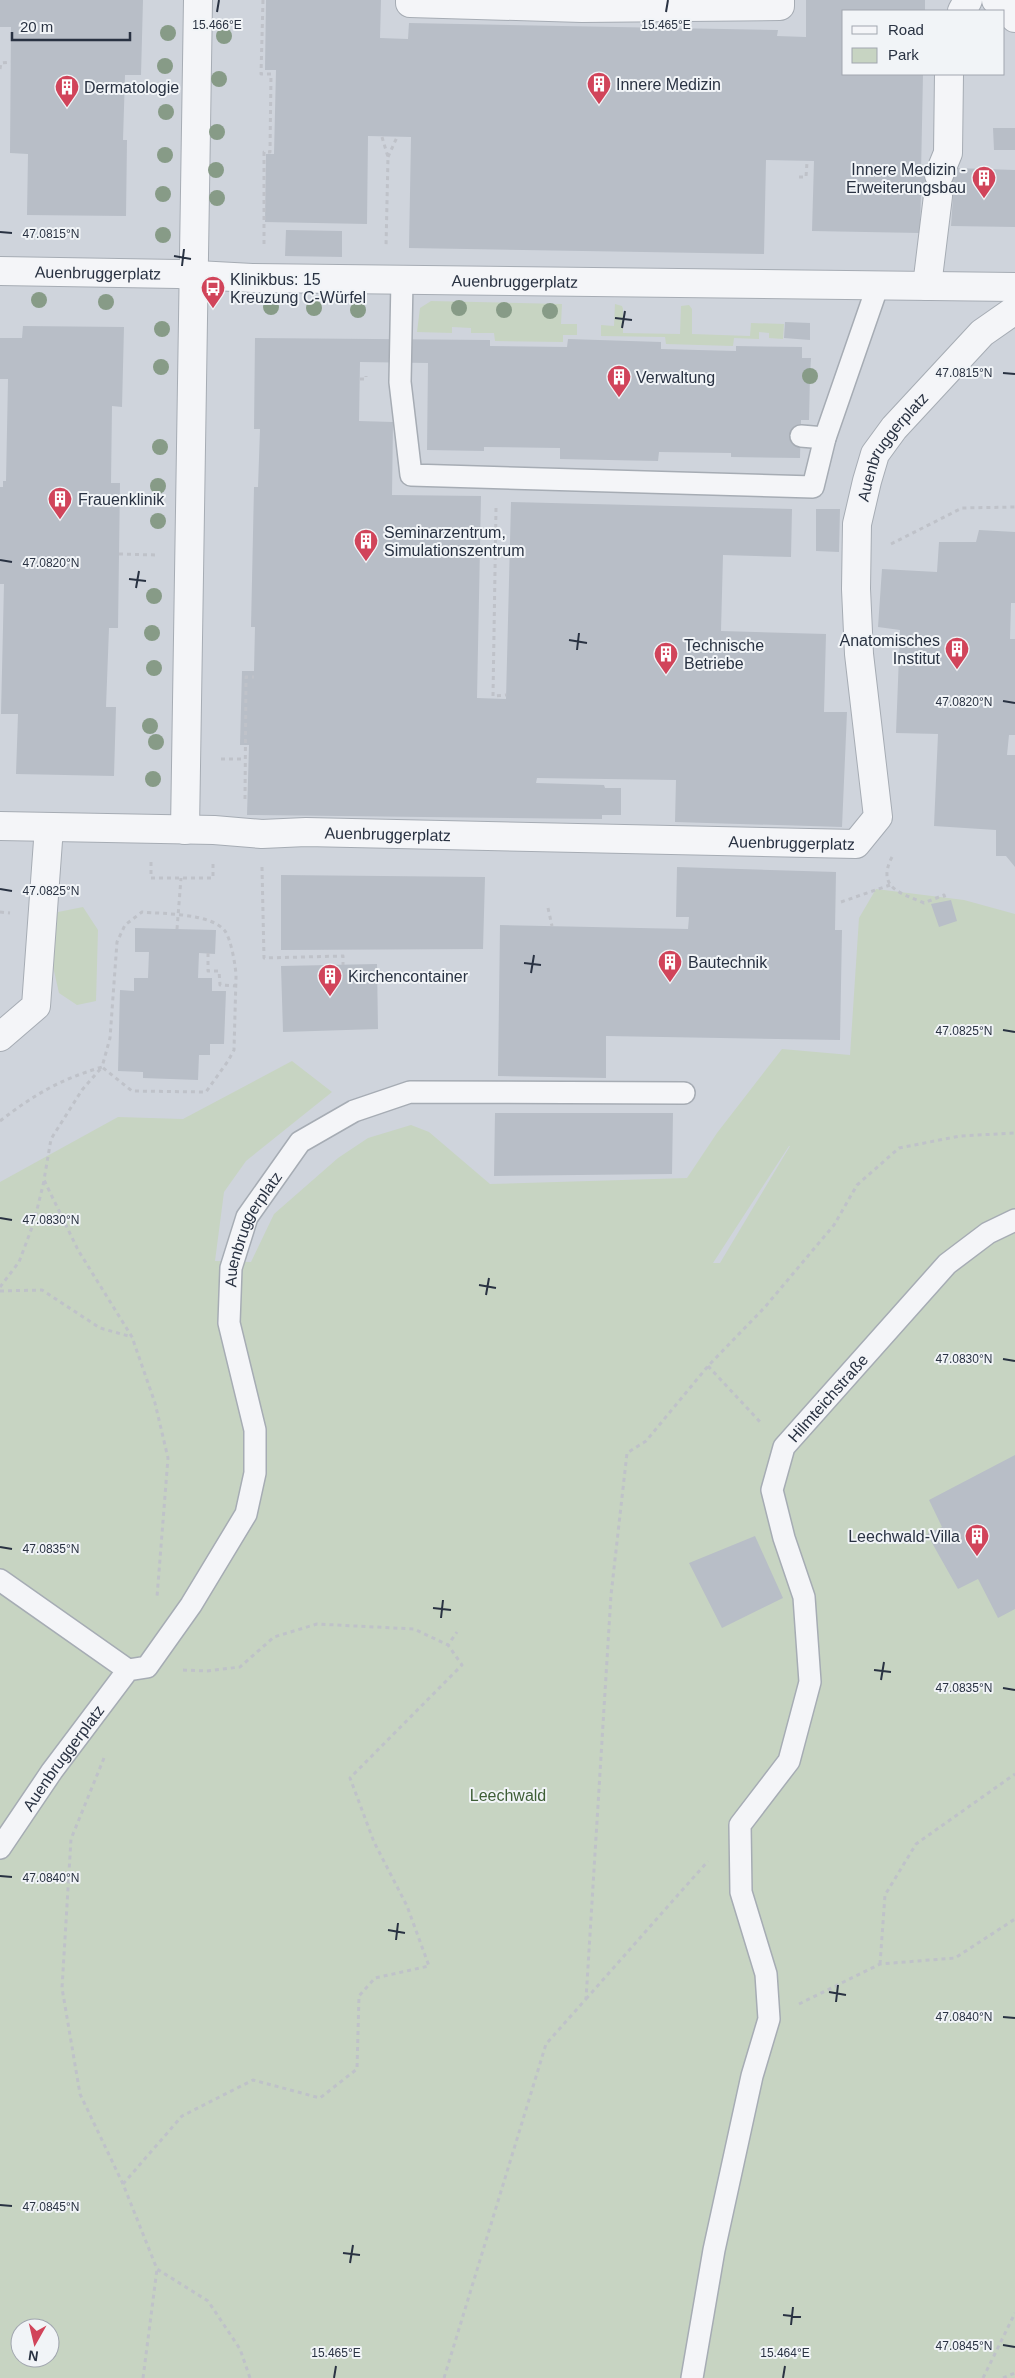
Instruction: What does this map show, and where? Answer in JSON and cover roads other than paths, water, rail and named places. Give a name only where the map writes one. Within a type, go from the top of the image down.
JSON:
[{"type":"street","points":[[185,830],[198,0]]},
{"type":"street","points":[[410,0],[410,3],[600,8],[780,6],[780,0]]},
{"type":"street","points":[[996,0],[1015,18]]},
{"type":"street","points":[[927,286],[938,186],[948,153],[949,75]]},
{"type":"street","name":"Auenbruggerplatz","points":[[0,271],[394,280],[1015,287]]},
{"type":"street","name":"Auenbruggerplatz","points":[[0,826],[185,830],[262,834],[306,832],[856,844],[878,817],[859,654],[856,589],[857,524],[866,481],[875,454],[894,428],[982,333],[1015,310]]},
{"type":"street","points":[[0,1037],[36,1006],[49,827]]},
{"type":"lane","points":[[394,280],[400,382],[411,476],[813,487],[825,438],[878,285]]},
{"type":"lane","points":[[800,436],[825,438]]},
{"type":"lane","name":"Auenbruggerplatz","points":[[0,1848],[52,1771],[191,1605],[246,1514],[256,1473],[255,1430],[229,1323],[231,1268],[247,1217],[300,1142],[354,1111],[410,1092],[684,1093]]},
{"type":"lane","name":"Hilmteichstraße","points":[[692,2378],[727,2192],[752,2076],[769,2019],[766,1974],[741,1892],[740,1825],[790,1761],[810,1682],[804,1597],[784,1538],[772,1490],[784,1447],[947,1264],[988,1233],[1015,1220]]},
{"type":"lane","points":[[0,1580],[138,1668]]},
{"type":"place","name":"Innere Medizin","points":[[599,105]]},
{"type":"place","name":"Dermatologie","points":[[67,108]]},
{"type":"place","name":"Innere Medizin - Erweiterungsbau","points":[[984,199]]},
{"type":"place","name":"Klinikbus: 15 Kreuzung C-Würfel","points":[[213,309]]},
{"type":"place","name":"Verwaltung","points":[[619,398]]},
{"type":"place","name":"Frauenklinik","points":[[60,520]]},
{"type":"place","name":"Seminarzentrum, Simulationszentrum","points":[[366,562]]},
{"type":"place","name":"Anatomisches Institut","points":[[957,670]]},
{"type":"place","name":"Technische Betriebe","points":[[666,675]]},
{"type":"place","name":"Bautechnik","points":[[670,983]]},
{"type":"place","name":"Kirchencontainer","points":[[330,997]]},
{"type":"place","name":"Leechwald-Villa","points":[[977,1557]]},
{"type":"park label","name":"Leechwald","points":[[508,1795]]}]
